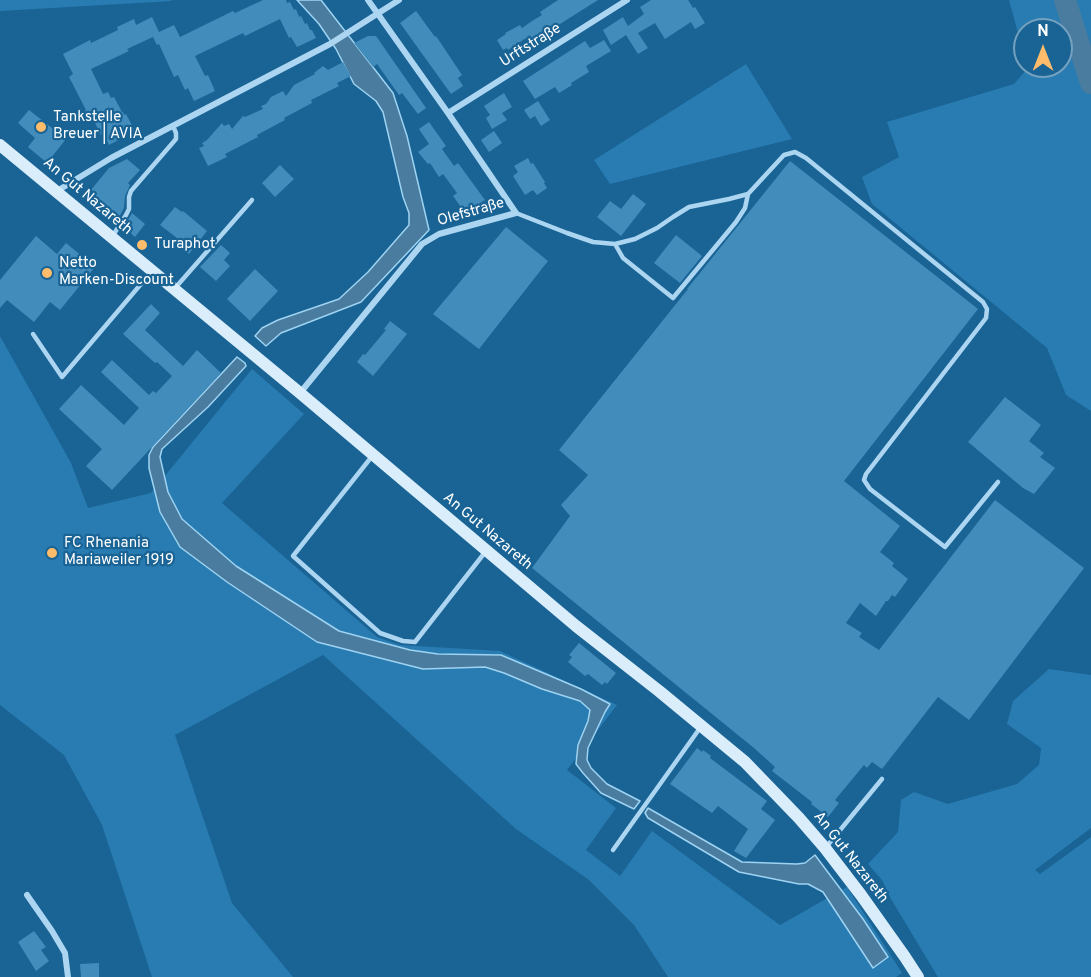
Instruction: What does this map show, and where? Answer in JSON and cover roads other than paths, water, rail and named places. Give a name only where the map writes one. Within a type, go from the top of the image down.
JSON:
[{"type":"main road","name":"An Gut Nazareth","points":[[0,145],[300,393],[576,626],[745,762],[825,848],[918,977]]},
{"type":"street","name":"Olefstraße","points":[[300,393],[422,244],[439,234],[516,213],[368,0]]},
{"type":"street","points":[[56,191],[111,158],[330,44],[399,0]]},
{"type":"street","name":"Urftstraße","points":[[448,113],[627,0]]},
{"type":"street","points":[[27,895],[65,953],[68,977]]},
{"type":"lane","points":[[112,237],[129,209],[131,191],[176,139],[173,126]]},
{"type":"lane","points":[[516,213],[593,242],[615,244],[635,239],[689,207],[748,194],[784,155],[795,152],[807,158],[983,302],[987,309],[986,318],[866,474],[864,480],[870,489],[945,547],[998,482]]},
{"type":"lane","points":[[615,244],[623,258],[673,298],[736,222],[745,208],[748,194]]},
{"type":"lane","points":[[174,289],[252,200]]},
{"type":"lane","points":[[33,334],[62,378],[152,271]]},
{"type":"lane","points":[[373,455],[293,556],[380,633],[403,641],[415,642],[486,550]]},
{"type":"lane","points":[[613,850],[702,726]]},
{"type":"lane","points":[[825,848],[882,779]]},
{"type":"waterway","points":[[1065,0],[1091,83]]},
{"type":"place","name":"Tankstelle Breuer | AVIA","points":[[41,127]]},
{"type":"place","name":"Turaphot","points":[[142,245]]},
{"type":"place","name":"Netto Marken-Discount","points":[[47,273]]},
{"type":"place","name":"FC Rhenania Mariaweiler 1919","points":[[52,553]]}]
